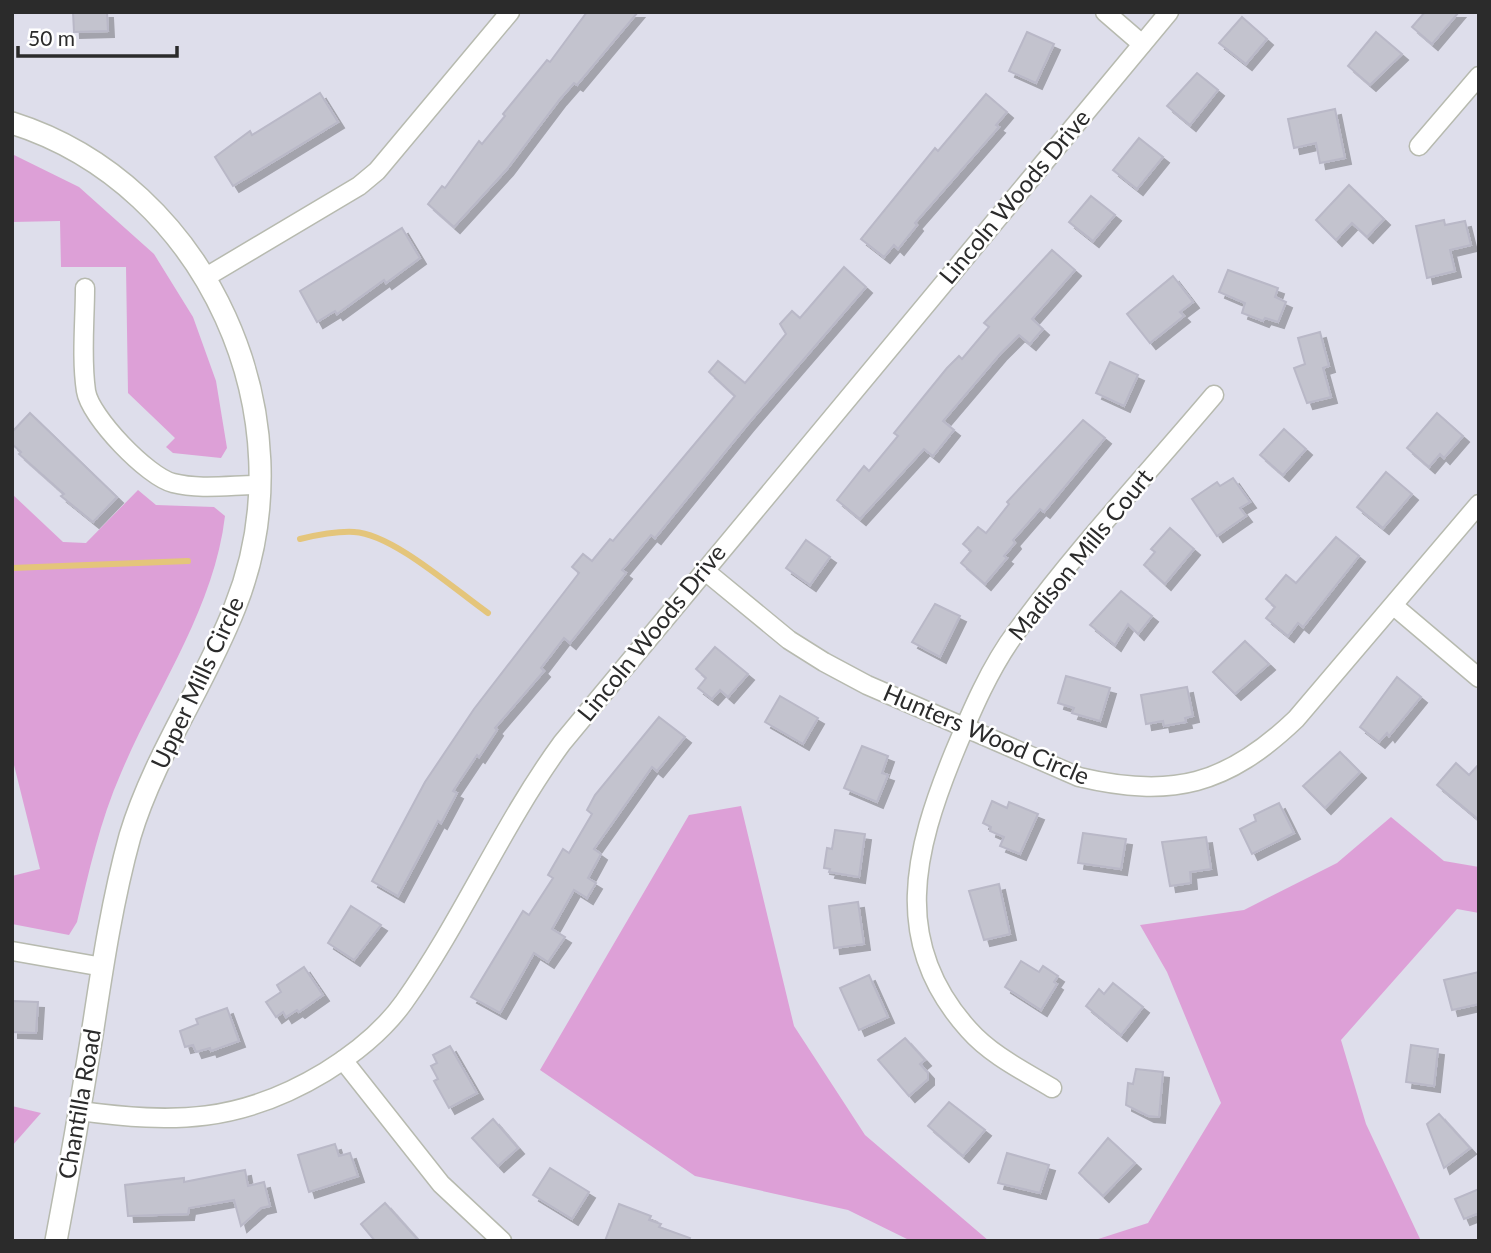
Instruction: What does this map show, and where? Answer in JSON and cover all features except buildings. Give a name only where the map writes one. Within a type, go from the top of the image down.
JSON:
[{"type":"street","points":[[206,277],[359,186],[377,171],[510,12]]},
{"type":"street","points":[[1105,12],[1142,44]]},
{"type":"street","name":"Lincoln Woods Drive","points":[[80,1111],[162,1120],[232,1114],[294,1091],[343,1060],[378,1030],[403,1004],[530,787],[704,570],[1169,12]]},
{"type":"street","points":[[1419,146],[1479,76]]},
{"type":"street","name":"Upper Mills Circle","points":[[12,123],[56,140],[87,157],[134,192],[183,242],[206,277],[241,358],[256,424],[260,485],[256,524],[236,607],[131,834],[103,967]]},
{"type":"street","points":[[85,288],[86,391],[91,408],[103,424],[153,473],[171,483],[260,485]]},
{"type":"street","name":"Madison Mills Court","points":[[1052,1088],[998,1054],[970,1031],[931,972],[920,940],[915,912],[916,879],[922,840],[964,727],[1015,632],[1214,395]]},
{"type":"street","name":"Hunters Wood Circle","points":[[704,570],[789,640],[867,685],[1079,778],[1113,785],[1171,787],[1205,780],[1236,767],[1266,748],[1296,719],[1479,503]]},
{"type":"street","points":[[1394,606],[1479,678]]},
{"type":"street","points":[[12,951],[103,967]]},
{"type":"street","name":"Chantilla Road","points":[[56,1241],[103,967]]},
{"type":"street","points":[[343,1060],[441,1184],[502,1241]]},
{"type":"shaded area","points":[[12,154],[79,187],[154,254],[193,317],[216,381],[227,448],[221,458],[173,453],[166,447],[175,438],[128,393],[126,267],[61,267],[60,221],[12,222]]},
{"type":"shaded area","points":[[138,490],[156,505],[214,507],[225,516],[219,550],[197,616],[135,741],[107,809],[77,922],[69,935],[12,924],[12,876],[40,869],[12,757],[12,494],[63,542],[86,543]]},
{"type":"shaded area","points":[[741,806],[794,1026],[865,1135],[989,1241],[911,1241],[848,1210],[695,1176],[540,1070],[689,815]]},
{"type":"shaded area","points":[[1391,817],[1444,861],[1479,867],[1479,913],[1457,909],[1341,1040],[1366,1124],[1421,1241],[1092,1241],[1148,1223],[1221,1103],[1167,972],[1140,925],[1244,910],[1337,863]]},
{"type":"shaded area","points":[[12,1106],[41,1113],[12,1146]]},
{"type":"waterway","points":[[300,539],[340,532],[370,535],[405,552],[488,613]]},
{"type":"waterway","points":[[12,568],[188,561]]}]
